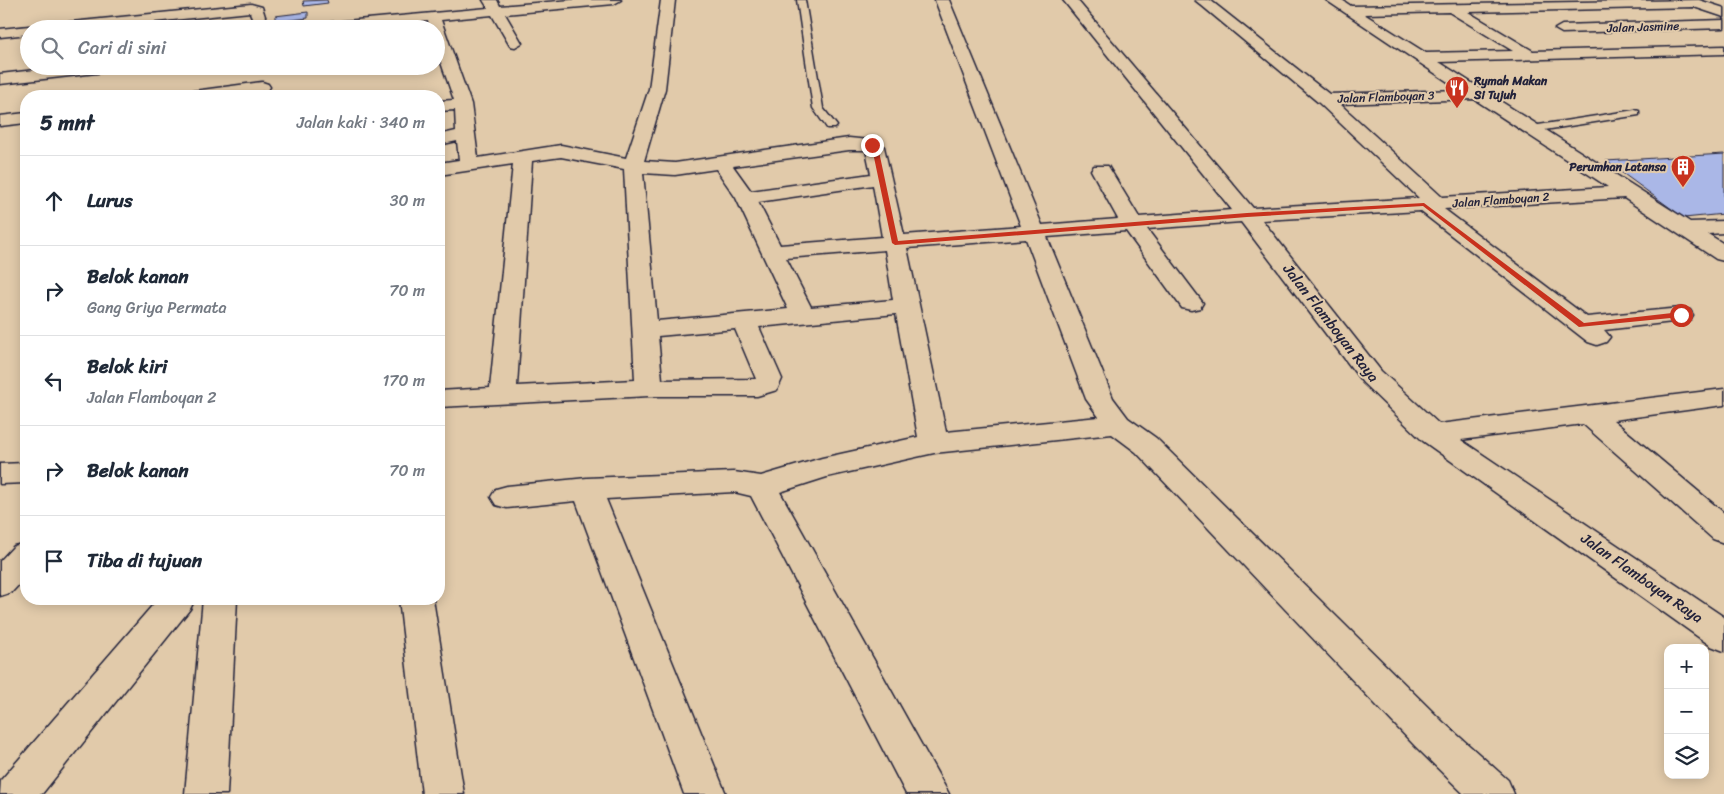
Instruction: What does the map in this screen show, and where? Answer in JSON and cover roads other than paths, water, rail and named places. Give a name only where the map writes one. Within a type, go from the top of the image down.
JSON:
[{"type":"street","points":[[366,20],[415,13],[433,17],[493,5],[606,0]]},
{"type":"street","points":[[649,388],[632,165],[656,89],[668,0]]},
{"type":"street","points":[[942,0],[1100,399],[1118,424],[1146,446],[1429,734],[1492,794]]},
{"type":"street","name":"Jalan Flamboyan Raya","points":[[1070,0],[1247,215],[1372,377],[1433,434],[1724,636]]},
{"type":"street","points":[[1202,0],[1324,100],[1430,204],[1590,331],[1681,315]]},
{"type":"street","points":[[1333,0],[1724,254]]},
{"type":"street","points":[[1349,10],[1700,4],[1724,13]]},
{"type":"street","points":[[493,5],[515,43]]},
{"type":"street","points":[[1518,7],[1607,53]]},
{"type":"street","points":[[131,20],[251,8],[257,10],[260,20]]},
{"type":"street","points":[[1452,8],[1530,56]]},
{"type":"street","name":"Jalan Jasmine","points":[[1553,24],[1724,24]]},
{"type":"street","points":[[0,33],[20,31]]},
{"type":"street","points":[[1425,58],[1724,50]]},
{"type":"street","points":[[445,52],[463,104],[469,164]]},
{"type":"street","points":[[0,79],[35,75]]},
{"type":"street","points":[[235,90],[262,86]]},
{"type":"street","name":"Jalan Flamboyan 3","points":[[1324,100],[1478,94]]},
{"type":"street","points":[[445,106],[463,104]]},
{"type":"street","points":[[0,121],[20,119]]},
{"type":"street","points":[[445,139],[467,134]]},
{"type":"street","points":[[445,168],[561,151],[632,165],[675,169],[866,143],[875,147],[895,243],[905,306],[934,443]]},
{"type":"street","points":[[503,396],[523,156]]},
{"type":"street","points":[[721,163],[746,198],[803,315]]},
{"type":"street","points":[[1101,170],[1132,224],[1191,302]]},
{"type":"street","points":[[746,198],[882,178]]},
{"type":"street","name":"Jalan Flamboyan 2","points":[[772,252],[1247,215],[1628,192]]},
{"type":"street","points":[[1686,229],[1724,227]]},
{"type":"street","points":[[645,330],[905,306]]},
{"type":"street","points":[[445,399],[649,388],[757,388],[767,384],[770,379],[744,320]]},
{"type":"street","points":[[1433,434],[1723,398]]},
{"type":"street","points":[[1589,414],[1724,531]]},
{"type":"street","points":[[507,497],[587,490],[734,482],[762,487],[822,468],[934,443],[1118,424]]},
{"type":"street","points":[[0,474],[20,473]]},
{"type":"street","points":[[762,487],[928,794]]},
{"type":"street","points":[[587,490],[705,794]]},
{"type":"street","points":[[0,583],[20,561]]},
{"type":"street","points":[[16,794],[173,605]]},
{"type":"street","points":[[206,794],[220,605]]},
{"type":"street","points":[[417,605],[443,794]]},
{"type":"lane","points":[[801,0],[818,108],[832,126]]},
{"type":"lane","points":[[1532,129],[1635,113]]},
{"type":"place","name":"Rymah Makan Si Tujuh","points":[[1457,109]]},
{"type":"place","name":"Perumhan Latansa","points":[[1683,188]]}]
